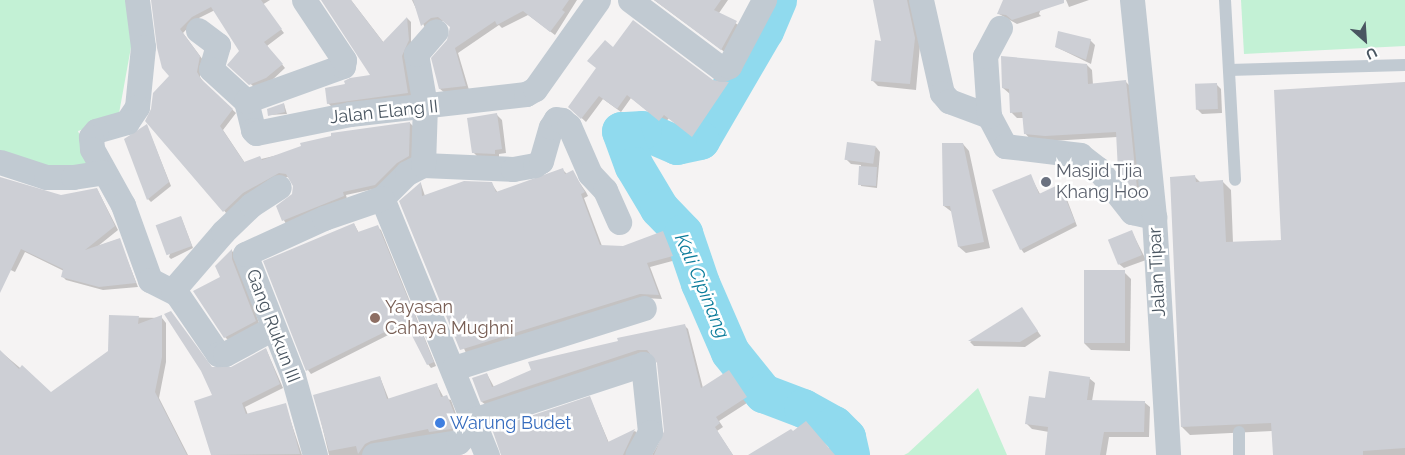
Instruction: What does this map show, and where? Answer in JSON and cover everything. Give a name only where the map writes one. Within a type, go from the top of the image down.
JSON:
[{"type":"street","points":[[137,0],[143,47],[141,93],[137,107],[127,122],[101,129],[91,136],[92,149],[132,227],[150,280],[175,292],[218,354],[225,354],[273,328]]},
{"type":"street","points":[[198,30],[218,45],[210,69],[246,101],[342,66],[344,60],[304,0]]},
{"type":"street","points":[[598,0],[531,91],[556,120],[562,120],[569,126],[590,174],[605,190],[619,222]]},
{"type":"street","points":[[630,0],[722,70],[729,66],[764,0]]},
{"type":"street","points":[[921,0],[942,93],[949,101],[989,116]]},
{"type":"street","name":"Jalan Tipar","points":[[1132,0],[1154,217],[1168,455]]},
{"type":"street","points":[[1000,28],[985,56],[989,116],[1005,146],[1080,155],[1098,169],[1132,212],[1154,217]]},
{"type":"street","points":[[423,165],[425,105],[416,54],[436,31]]},
{"type":"street","name":"Jalan Elang II","points":[[246,101],[253,130],[256,133],[350,114],[425,105],[447,105],[531,91]]},
{"type":"street","points":[[486,455],[454,368],[382,198],[407,173],[423,165],[513,169],[535,165],[541,161],[556,120]]},
{"type":"street","points":[[0,162],[46,177],[73,177],[103,172]]},
{"type":"street","points":[[175,292],[230,225],[251,205],[278,187]]},
{"type":"street","name":"Gang Rukun III","points":[[315,455],[294,376],[273,328],[247,252],[324,218],[382,198]]},
{"type":"street","points":[[454,368],[644,308]]},
{"type":"street","points":[[472,420],[644,365],[650,432],[637,455]]},
{"type":"street","points":[[374,455],[458,442],[467,433],[472,420]]},
{"type":"lane","points":[[1225,0],[1235,180]]},
{"type":"lane","points":[[1228,70],[1405,65]]},
{"type":"lane","points":[[1239,432],[1239,455]]},
{"type":"green space","points":[[0,0],[125,0],[135,25],[118,119],[78,131],[94,171],[53,168],[0,157]]},
{"type":"green space","points":[[1241,0],[1405,0],[1405,46],[1244,54]]},
{"type":"green space","points":[[978,388],[1007,455],[904,455],[908,453]]},
{"type":"building","points":[[151,0],[261,0],[282,29],[264,42],[283,64],[266,78],[249,85],[227,65],[239,51],[211,7],[192,17],[180,29],[200,56],[197,72],[201,79],[233,109],[220,126],[244,162],[260,156],[262,160],[301,146],[300,143],[331,136],[331,133],[410,122],[409,156],[397,163],[375,185],[343,192],[344,196],[282,221],[276,206],[292,194],[293,186],[286,174],[279,173],[243,193],[223,212],[145,121],[151,109],[153,93],[169,76],[162,68],[157,48]]},
{"type":"building","points":[[321,0],[351,0],[383,42],[407,17],[409,40],[402,56],[408,93],[327,104],[325,88],[345,84],[344,81],[350,78],[370,75]]},
{"type":"building","points":[[413,0],[569,0],[562,10],[565,12],[550,32],[523,11],[497,25],[495,21],[455,48],[466,86],[439,89],[431,58],[447,40],[450,27],[438,17],[431,18],[421,26]]},
{"type":"building","points":[[654,0],[721,0],[714,10],[737,21],[721,50]]},
{"type":"building","points":[[873,0],[907,0],[915,38],[910,84],[871,81],[875,40],[881,41]]},
{"type":"building","points":[[1003,0],[1064,0],[1064,3],[1012,20],[1006,15],[997,14]]},
{"type":"building","points":[[633,20],[713,80],[729,82],[692,137],[664,115],[659,121],[627,95],[617,109],[599,96],[581,119],[568,107],[596,68],[587,61],[605,40],[613,47]]},
{"type":"building","points":[[1058,31],[1091,39],[1086,60],[1055,47]]},
{"type":"building","points":[[1001,56],[1087,64],[1088,84],[1126,80],[1137,188],[1132,188],[1118,171],[1116,132],[1045,136],[1024,134],[1022,112],[1010,113],[1009,89],[1002,88]]},
{"type":"building","points":[[1405,82],[1405,448],[1363,451],[1363,455],[1273,455],[1271,423],[1181,427],[1170,177],[1195,175],[1196,182],[1223,180],[1226,242],[1281,240],[1274,90]]},
{"type":"building","points":[[1217,83],[1218,109],[1196,110],[1195,84]]},
{"type":"building","points":[[284,103],[285,112],[268,116],[267,109]]},
{"type":"building","points":[[497,113],[502,149],[495,150],[495,154],[472,153],[467,118]]},
{"type":"building","points":[[147,124],[169,182],[147,200],[124,139]]},
{"type":"building","points":[[847,142],[876,146],[873,164],[844,160]]},
{"type":"building","points":[[942,143],[963,143],[984,242],[958,247],[950,206],[943,206]]},
{"type":"building","points":[[859,166],[877,167],[876,186],[858,185]]},
{"type":"building","points":[[563,168],[565,174],[573,170],[585,192],[581,194],[600,245],[623,246],[663,231],[673,256],[647,263],[659,295],[640,294],[460,350],[399,201],[421,182],[422,196],[464,181],[492,182],[496,192]]},
{"type":"building","points":[[1031,174],[1039,194],[1060,184],[1075,222],[1020,250],[992,190]]},
{"type":"building","points":[[0,177],[61,195],[97,188],[115,226],[85,250],[120,238],[136,283],[99,287],[61,277],[63,269],[21,249],[0,293]]},
{"type":"building","points":[[181,216],[192,246],[167,255],[156,225]]},
{"type":"building","points":[[354,223],[358,232],[378,225],[434,362],[427,365],[405,322],[306,371],[263,261]]},
{"type":"building","points":[[1132,230],[1142,255],[1118,265],[1108,240]]},
{"type":"building","points":[[232,249],[232,259],[256,321],[224,338],[193,291],[220,277],[215,266]]},
{"type":"building","points":[[1084,270],[1125,270],[1125,343],[1084,343]]},
{"type":"building","points":[[1022,307],[1038,331],[1020,342],[968,341]]},
{"type":"building","points":[[171,311],[212,367],[231,367],[266,348],[280,384],[242,403],[246,414],[286,403],[300,454],[211,455],[194,401],[212,395],[201,371],[164,314]]},
{"type":"building","points":[[109,315],[139,316],[138,324],[162,315],[162,357],[155,392],[187,455],[0,455],[0,350],[19,369],[22,365],[51,392],[108,351]]},
{"type":"building","points":[[685,324],[701,388],[729,370],[747,397],[716,417],[720,423],[715,427],[733,455],[654,455],[664,431],[657,363],[647,350],[638,350],[481,402],[472,378],[487,373],[492,387],[531,370],[528,362],[618,341],[617,338]]},
{"type":"building","points":[[1049,371],[1090,377],[1087,400],[1145,401],[1144,432],[1104,432],[1100,455],[1045,455],[1048,427],[1025,424],[1029,396],[1045,398]]},
{"type":"building","points":[[380,376],[387,399],[437,383],[441,397],[447,395],[457,420],[455,425],[451,429],[429,432],[428,429],[371,441],[365,444],[358,454],[356,446],[329,451],[313,395]]},
{"type":"building","points":[[590,396],[608,442],[635,429],[623,455],[501,455],[492,429]]},
{"type":"building","points":[[806,421],[835,455],[748,455],[791,429],[793,431]]},
{"type":"waterway","name":"Kali Cipinang","points":[[777,0],[764,30],[700,140],[677,145],[642,130],[621,131],[634,166],[659,208],[683,233],[700,283],[730,352],[763,393],[803,408],[834,425],[846,437],[850,455]]},
{"type":"place","name":"Masjid Tjia Khang Hoo","points":[[1046,182]]},
{"type":"place","name":"Yayasan Cahaya Mughni","points":[[375,318]]},
{"type":"place","name":"Warung Budet","points":[[440,423]]}]
